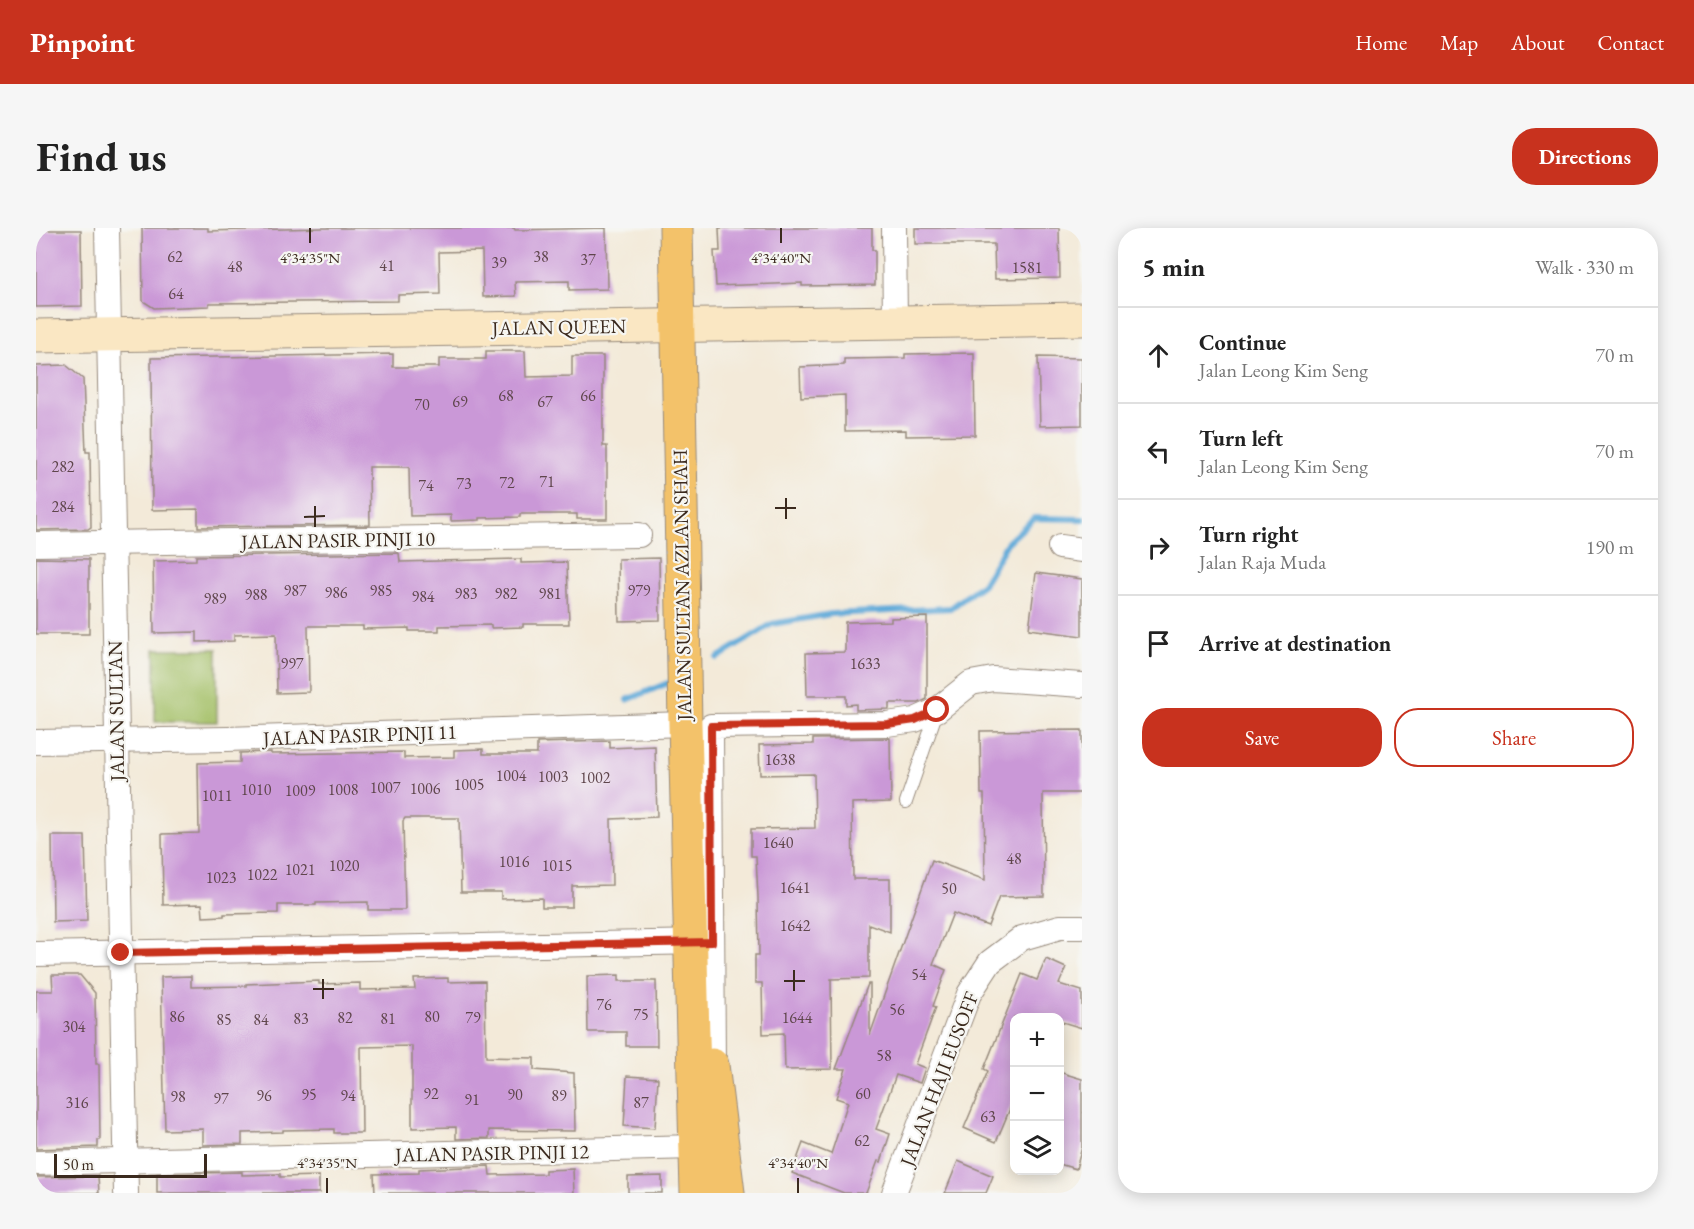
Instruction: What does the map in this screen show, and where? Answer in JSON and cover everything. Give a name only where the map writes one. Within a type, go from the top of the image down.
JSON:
[{"type":"main road","name":"JALAN SULTAN AZLAN SHAH","points":[[676,228],[685,724],[701,942],[728,1193]]},
{"type":"main road","name":"JALAN QUEEN","points":[[36,336],[1082,319]]},
{"type":"main road","name":"JALAN SULTAN AZLAN SHAH","points":[[696,1193],[701,942]]},
{"type":"main road","points":[[696,1147],[708,1193]]},
{"type":"street","name":"JALAN SULTAN","points":[[107,228],[126,1193]]},
{"type":"street","points":[[894,228],[895,321]]},
{"type":"street","name":"JALAN PASIR PINJI 10","points":[[36,544],[639,535]]},
{"type":"street","points":[[36,954],[701,942],[711,726],[887,724],[915,720],[937,710],[971,683],[993,679],[1082,685]]},
{"type":"street","name":"JALAN PASIR PINJI 11","points":[[36,742],[117,742],[685,724]]},
{"type":"street","name":"JALAN HAJI EUSOFF","points":[[894,1193],[969,994],[990,962],[1022,938],[1060,927],[1082,927]]},
{"type":"street","name":"JALAN PASIR PINJI 12","points":[[36,1163],[696,1147]]},
{"type":"lane","points":[[906,802],[937,710]]},
{"type":"green space","points":[[155,649],[217,649],[217,722],[155,722]]},
{"type":"building","points":[[142,228],[208,228],[208,231],[321,228],[514,228],[515,230],[606,228],[607,289],[569,290],[569,281],[515,282],[516,296],[483,297],[482,251],[439,252],[440,294],[398,295],[398,301],[209,303],[209,306],[154,308],[143,301]]},
{"type":"building","points":[[719,228],[872,228],[872,250],[875,250],[875,285],[802,286],[802,283],[716,286],[714,251],[720,251]]},
{"type":"building","points":[[915,228],[1059,228],[1060,278],[995,279],[994,244],[915,244]]},
{"type":"building","points":[[36,230],[81,230],[82,306],[36,307]]},
{"type":"building","points":[[486,351],[525,351],[526,377],[572,376],[572,356],[603,356],[603,446],[607,446],[607,519],[577,519],[577,514],[520,514],[520,517],[451,521],[451,515],[410,516],[409,467],[369,467],[370,525],[198,527],[198,509],[152,510],[151,358],[393,354],[393,367],[439,367],[439,359],[486,359]]},
{"type":"building","points":[[974,353],[975,435],[906,436],[906,430],[845,431],[845,395],[801,397],[800,367],[844,365],[844,359],[905,358],[905,354]]},
{"type":"building","points":[[1038,357],[1082,358],[1082,425],[1040,426]]},
{"type":"building","points":[[66,365],[83,379],[86,452],[90,452],[91,527],[88,529],[36,530],[36,366]]},
{"type":"building","points":[[399,553],[400,562],[521,559],[521,563],[567,562],[569,624],[523,624],[523,627],[491,628],[491,625],[439,626],[439,631],[409,631],[409,628],[363,629],[363,626],[308,626],[309,692],[277,693],[276,634],[234,635],[234,641],[197,642],[197,632],[154,633],[153,561],[196,560],[196,556]]},
{"type":"building","points":[[36,558],[89,559],[89,634],[36,634]]},
{"type":"building","points":[[659,558],[660,620],[619,621],[618,559]]},
{"type":"building","points":[[1036,573],[1082,579],[1082,636],[1029,629]]},
{"type":"building","points":[[927,617],[927,699],[919,703],[889,703],[889,709],[856,710],[856,704],[846,705],[846,696],[807,696],[806,653],[845,652],[845,622],[891,621],[891,618]]},
{"type":"building","points":[[1082,730],[1082,793],[1043,793],[1044,896],[999,897],[988,926],[953,913],[933,964],[946,970],[933,1006],[936,1007],[915,1064],[925,1068],[920,1083],[896,1075],[876,1129],[890,1134],[881,1162],[878,1161],[866,1193],[844,1193],[792,1173],[803,1143],[831,1154],[848,1102],[836,1098],[846,1069],[836,1069],[868,984],[870,984],[870,1035],[932,860],[985,880],[984,794],[981,794],[980,731]]},
{"type":"building","points":[[890,738],[891,802],[852,803],[853,879],[890,879],[890,932],[869,924],[869,978],[831,979],[832,1069],[785,1070],[784,1033],[763,1034],[762,983],[755,983],[755,955],[759,955],[758,897],[756,856],[751,856],[751,829],[815,828],[814,774],[760,775],[759,745],[813,744],[813,739]]},
{"type":"building","points":[[610,741],[610,748],[655,746],[657,817],[611,819],[612,885],[572,886],[572,907],[542,907],[542,898],[501,899],[501,892],[461,892],[459,818],[405,818],[403,821],[405,910],[368,910],[368,902],[316,903],[316,905],[278,905],[278,913],[224,914],[224,916],[203,917],[202,904],[163,905],[162,834],[199,833],[198,763],[240,762],[240,753],[271,752],[271,754],[404,752],[404,758],[454,757],[454,750],[483,749],[483,754],[537,754],[537,743]]},
{"type":"building","points":[[52,836],[85,836],[87,921],[53,922]]},
{"type":"building","points":[[1046,959],[1066,968],[1059,984],[1082,991],[1082,1028],[1064,1023],[1064,1013],[1010,1013],[1010,1109],[996,1142],[964,1128],[988,1071],[984,1069],[1022,974],[1037,980]]},
{"type":"building","points":[[52,975],[80,975],[95,993],[96,1064],[99,1064],[100,1140],[98,1140],[98,1147],[36,1149],[36,991],[53,991]]},
{"type":"building","points":[[619,975],[619,981],[656,981],[657,1046],[626,1046],[626,1032],[588,1032],[587,976]]},
{"type":"building","points":[[191,976],[191,987],[319,981],[319,984],[360,983],[360,990],[415,989],[414,979],[448,978],[448,982],[485,981],[486,1057],[534,1058],[534,1070],[574,1073],[575,1131],[489,1130],[489,1138],[456,1139],[456,1127],[412,1128],[412,1046],[361,1047],[362,1133],[334,1133],[334,1129],[242,1133],[242,1144],[203,1145],[203,1129],[165,1130],[161,977]]},
{"type":"building","points":[[1064,1074],[1082,1079],[1082,1147],[1076,1169],[1064,1165]]},
{"type":"building","points":[[627,1076],[658,1078],[655,1128],[624,1126]]},
{"type":"building","points":[[958,1161],[993,1176],[986,1193],[945,1193]]},
{"type":"building","points":[[489,1166],[490,1175],[545,1174],[545,1170],[573,1169],[574,1193],[375,1193],[374,1174],[419,1173],[419,1169]]},
{"type":"building","points":[[242,1172],[242,1175],[280,1174],[280,1177],[319,1176],[319,1193],[157,1193],[157,1174]]},
{"type":"building","points":[[98,1176],[99,1193],[36,1193],[36,1177]]},
{"type":"building","points":[[662,1176],[662,1193],[628,1193],[628,1177]]},
{"type":"waterway","points":[[717,658],[772,624],[831,614],[951,608],[983,584],[1007,543],[1034,518],[1082,519]]},
{"type":"waterway","points":[[627,700],[668,683]]},
{"type":"route","points":[[121,953],[712,942],[711,726],[887,724],[915,720],[937,710]]}]
